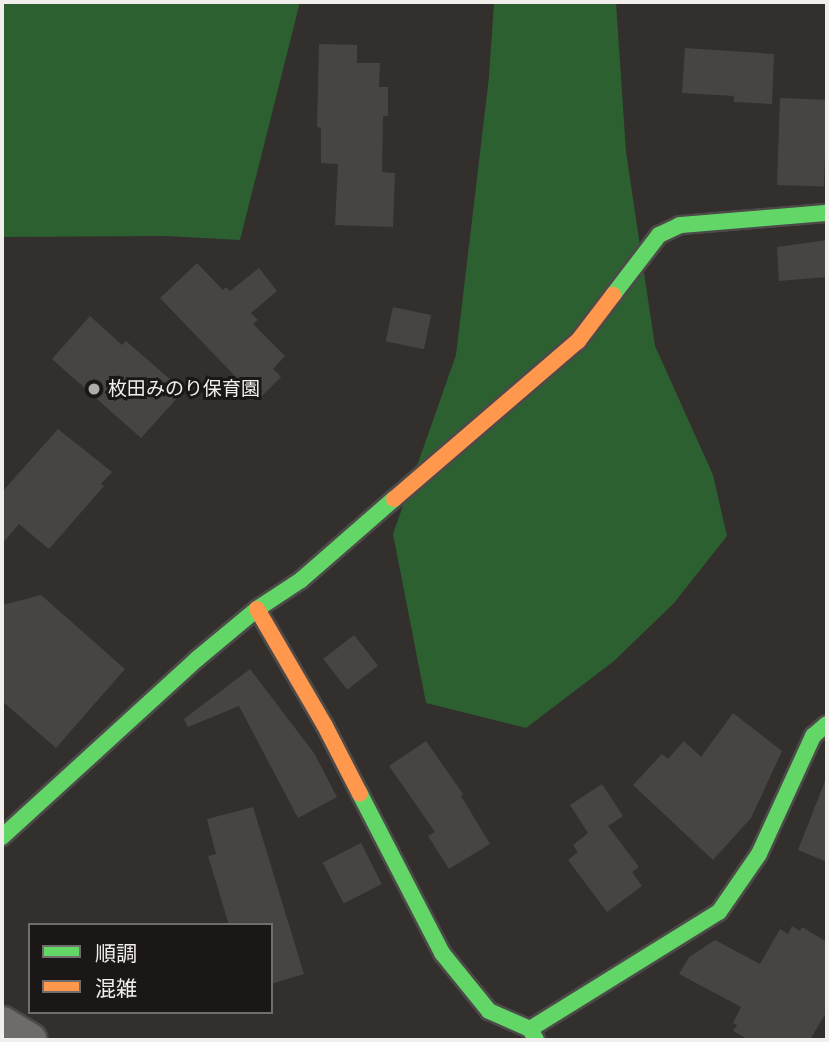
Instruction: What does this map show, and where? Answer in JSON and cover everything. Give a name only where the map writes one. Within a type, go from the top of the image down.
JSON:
[{"type":"street","points":[[2,837],[257,609],[301,580],[578,341],[659,235],[680,225],[827,213]]},
{"type":"street","points":[[257,609],[325,726],[442,953],[489,1011],[533,1035],[719,912],[759,855],[813,736],[827,724]]},
{"type":"street","points":[[2,1024],[29,1040]]},
{"type":"green space","points":[[2,2],[300,2],[240,240],[166,236],[2,237]]},
{"type":"green space","points":[[494,2],[616,2],[626,152],[655,346],[713,475],[727,536],[674,603],[614,661],[526,728],[426,703],[393,534],[456,355],[489,77]]},
{"type":"building","points":[[319,44],[357,45],[357,63],[380,63],[379,87],[388,87],[388,116],[383,116],[382,172],[395,173],[393,227],[335,225],[338,164],[321,163],[321,128],[317,127]]},
{"type":"building","points":[[685,48],[774,54],[772,104],[734,102],[734,96],[682,93]]},
{"type":"building","points":[[780,98],[827,100],[824,187],[777,185]]},
{"type":"building","points":[[827,240],[827,277],[779,281],[777,247]]},
{"type":"building","points":[[197,263],[223,290],[226,287],[230,291],[259,268],[277,291],[251,313],[258,320],[253,324],[285,356],[273,369],[281,377],[261,397],[256,398],[160,298]]},
{"type":"building","points":[[393,307],[431,315],[424,349],[386,341]]},
{"type":"building","points":[[90,316],[122,345],[126,341],[180,388],[177,392],[180,395],[141,438],[52,359]]},
{"type":"building","points":[[58,429],[112,472],[101,484],[104,486],[49,549],[19,524],[2,544],[2,492]]},
{"type":"building","points":[[41,595],[125,669],[56,748],[2,701],[2,605]]},
{"type":"building","points":[[354,635],[378,666],[347,690],[323,659]]},
{"type":"building","points":[[250,669],[314,753],[337,797],[298,818],[239,706],[188,727],[184,719]]},
{"type":"building","points":[[733,713],[782,751],[751,818],[713,860],[633,785],[662,754],[668,759],[684,741],[701,757]]},
{"type":"building","points":[[426,741],[463,794],[461,796],[490,844],[449,869],[428,836],[435,832],[389,766]]},
{"type":"building","points":[[827,781],[827,862],[798,850]]},
{"type":"building","points":[[602,784],[623,816],[608,826],[639,867],[632,872],[642,886],[607,912],[568,860],[578,852],[573,845],[588,833],[570,805]]},
{"type":"building","points":[[253,807],[304,974],[273,983],[273,923],[228,923],[208,856],[216,854],[207,819]]},
{"type":"building","points":[[361,843],[382,884],[344,904],[323,863]]},
{"type":"building","points":[[792,926],[800,931],[802,927],[827,942],[827,1011],[810,1040],[749,1040],[733,1031],[737,1025],[733,1023],[741,1007],[679,974],[689,957],[715,940],[760,964],[780,929],[788,934]]},
{"type":"traffic: fast","points":[[613,295],[659,235],[680,225],[827,213]]},
{"type":"traffic: fast","points":[[2,837],[197,659],[257,609],[301,580],[394,499]]},
{"type":"traffic: fast","points":[[530,1029],[719,912],[759,854],[813,736],[827,724]]},
{"type":"traffic: fast","points":[[360,794],[442,953],[489,1011],[530,1029],[536,1040]]},
{"type":"traffic: slow","points":[[394,499],[578,341],[613,295]]},
{"type":"traffic: slow","points":[[257,609],[325,726],[360,794]]},
{"type":"place","name":"枚田みのり保育園","points":[[94,389]]}]
